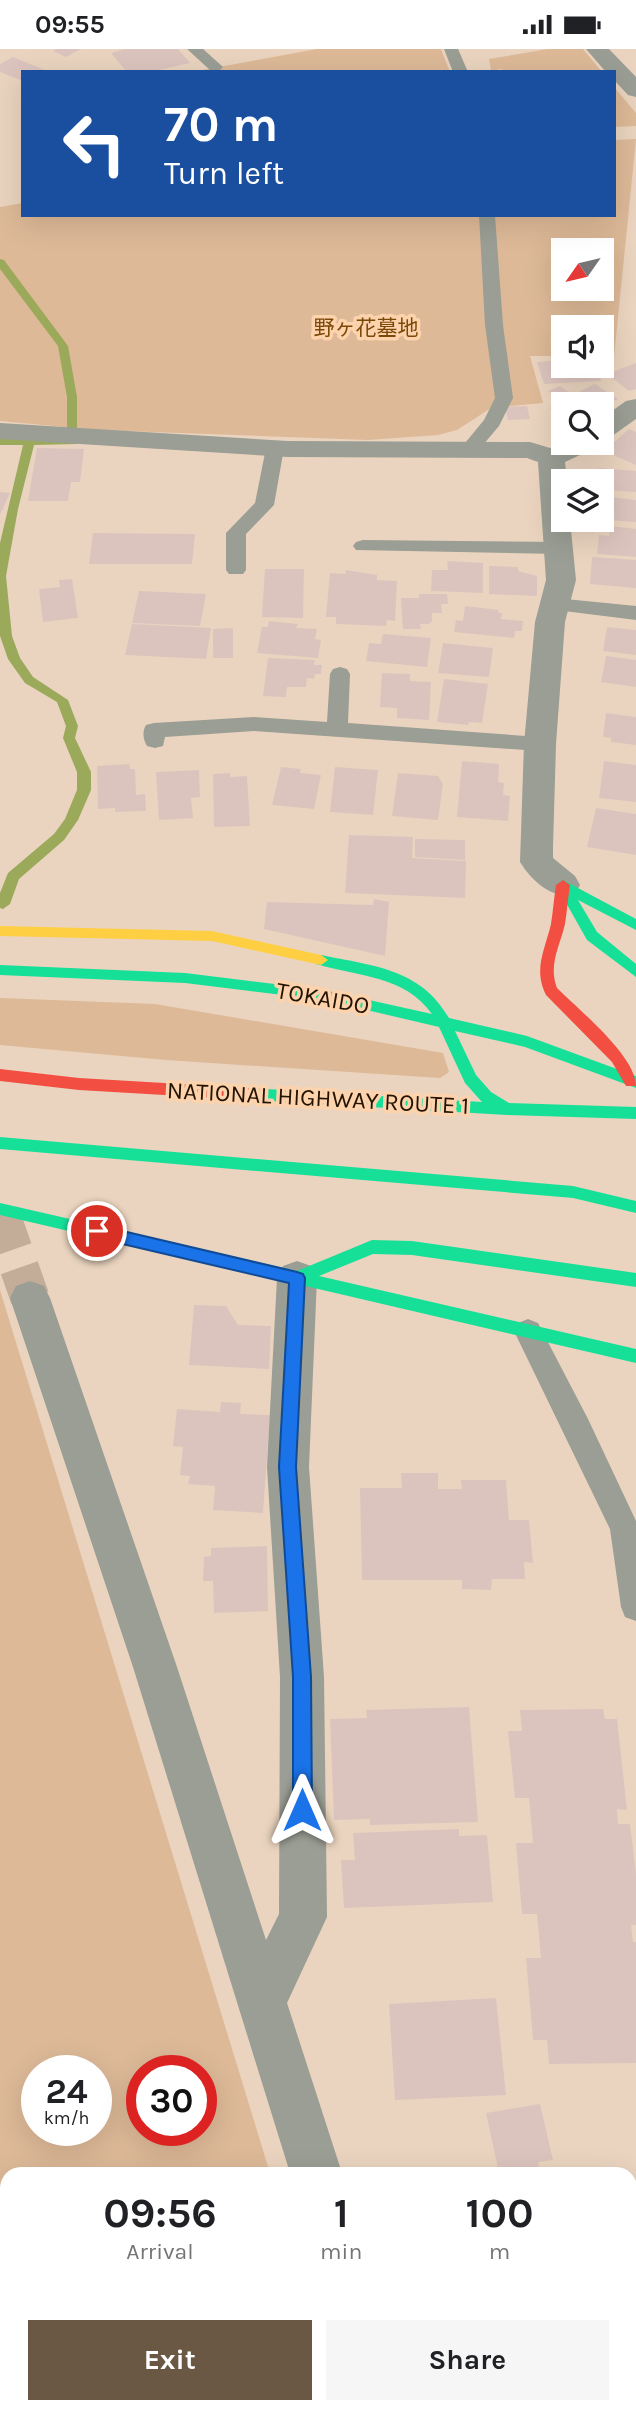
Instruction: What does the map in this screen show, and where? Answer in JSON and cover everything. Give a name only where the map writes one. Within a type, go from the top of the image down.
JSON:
[{"type":"highway","points":[[563,885],[636,925]]},
{"type":"highway","points":[[563,885],[592,936],[636,972]]},
{"type":"highway","points":[[563,885],[555,934],[544,959],[544,978],[551,991],[617,1058],[636,1090],[630,1113]]},
{"type":"highway","points":[[0,931],[212,936],[380,973],[415,986],[437,1008],[467,1072],[480,1092],[507,1109]]},
{"type":"highway","name":"TOKAIDO","points":[[0,970],[185,978],[324,995],[527,1042],[636,1082]]},
{"type":"highway","name":"NATIONAL HIGHWAY ROUTE 1","points":[[0,1075],[79,1084],[507,1109],[630,1113]]},
{"type":"highway","points":[[0,1143],[572,1192],[636,1190]]},
{"type":"highway","points":[[572,1192],[636,1207]]},
{"type":"highway","points":[[0,1209],[636,1356]]},
{"type":"highway","points":[[297,1278],[372,1247],[412,1248],[636,1280]]},
{"type":"street","points":[[597,49],[636,90]]},
{"type":"street","points":[[614,422],[636,407]]},
{"type":"street","points":[[0,431],[275,448],[470,447],[530,450],[551,459],[559,455]]},
{"type":"street","points":[[551,459],[561,580],[550,622],[540,744],[536,846],[537,862],[563,885]]},
{"type":"street","points":[[262,2001],[303,1917],[302,1677],[288,1467],[297,1278]]},
{"type":"street","points":[[30,1298],[155,1667],[314,2167]]},
{"type":"lane","points":[[194,49],[215,68]]},
{"type":"lane","points":[[451,49],[460,70]]},
{"type":"lane","points":[[470,447],[492,422],[504,398],[494,325],[487,217]]},
{"type":"lane","points":[[236,570],[236,533],[264,505],[275,448]]},
{"type":"lane","points":[[363,546],[558,548]]},
{"type":"lane","points":[[555,604],[636,613]]},
{"type":"lane","points":[[337,730],[341,674]]},
{"type":"lane","points":[[155,741],[154,730],[241,725],[540,744]]},
{"type":"lane","points":[[528,1331],[578,1428],[625,1529],[636,1607]]},
{"type":"green space","points":[[317,49],[441,49],[449,70],[202,70]]},
{"type":"green space","points":[[548,49],[583,49],[600,70],[491,70],[489,59]]},
{"type":"green space","points":[[616,89],[636,113],[636,126],[616,127]]},
{"type":"green space","name":"野ヶ花墓地","points":[[636,139],[614,357],[614,315],[551,315],[551,356],[530,356],[543,403],[491,408],[457,430],[438,435],[368,440],[97,430],[0,421],[0,207],[21,203],[21,217],[616,217],[616,140]]},
{"type":"green space","points":[[0,998],[155,1004],[443,1053],[449,1072],[440,1078],[166,1060],[0,1045]]},
{"type":"green space","points":[[0,1290],[268,2167],[0,2167]]},
{"type":"building","points":[[81,49],[66,57],[53,51]]},
{"type":"building","points":[[124,49],[178,49],[190,63],[159,70],[125,70],[111,53]]},
{"type":"building","points":[[13,57],[45,70],[21,70],[21,80],[0,72],[0,64]]},
{"type":"building","points":[[551,361],[551,378],[600,378],[601,381],[544,384],[537,362]]},
{"type":"building","points":[[636,363],[636,389],[629,391],[612,378],[614,371]]},
{"type":"building","points":[[595,384],[607,392],[578,392]]},
{"type":"building","points":[[560,386],[568,392],[548,391]]},
{"type":"building","points":[[527,406],[530,419],[508,420],[505,407]]},
{"type":"building","points":[[629,429],[636,432],[636,465],[613,455],[614,442]]},
{"type":"building","points":[[37,448],[84,449],[80,482],[71,482],[68,501],[28,501]]},
{"type":"building","points":[[614,469],[636,471],[636,492],[614,491]]},
{"type":"building","points":[[0,492],[10,493],[0,515]]},
{"type":"building","points":[[614,497],[636,500],[636,522],[614,520]]},
{"type":"building","points":[[614,526],[636,529],[636,557],[597,554],[599,535],[609,536],[609,532],[614,532]]},
{"type":"building","points":[[93,533],[195,534],[192,564],[89,564]]},
{"type":"building","points":[[592,557],[636,560],[636,588],[590,584]]},
{"type":"building","points":[[447,561],[483,563],[483,593],[431,591],[432,570],[448,570]]},
{"type":"building","points":[[489,566],[518,567],[518,571],[537,576],[537,596],[489,594]]},
{"type":"building","points":[[265,569],[304,569],[303,618],[262,617]]},
{"type":"building","points":[[346,570],[377,575],[377,580],[397,581],[395,621],[387,620],[386,626],[336,624],[336,617],[326,617],[330,573],[345,574]]},
{"type":"building","points":[[72,579],[78,618],[43,622],[39,589],[60,587],[59,580]]},
{"type":"building","points":[[139,591],[206,594],[200,626],[132,623]]},
{"type":"building","points":[[419,594],[447,594],[448,604],[441,604],[442,613],[432,613],[432,621],[429,624],[420,624],[421,629],[403,629],[401,598],[419,598]]},
{"type":"building","points":[[465,606],[499,610],[498,613],[502,613],[501,619],[523,621],[522,631],[515,631],[514,638],[454,632],[456,620],[463,621]]},
{"type":"building","points":[[269,621],[298,624],[296,628],[317,629],[315,639],[321,640],[318,658],[257,653],[262,627],[268,627]]},
{"type":"building","points":[[132,624],[211,628],[206,659],[125,655]]},
{"type":"building","points":[[607,627],[636,630],[636,655],[603,651]]},
{"type":"building","points":[[233,628],[233,658],[213,658],[213,629]]},
{"type":"building","points":[[383,634],[431,638],[427,667],[366,661],[369,643],[381,644]]},
{"type":"building","points":[[443,643],[493,648],[489,677],[438,673]]},
{"type":"building","points":[[606,656],[636,660],[636,687],[601,682]]},
{"type":"building","points":[[268,658],[315,660],[314,665],[322,665],[321,674],[315,674],[314,679],[307,678],[306,687],[287,687],[286,697],[263,696]]},
{"type":"building","points":[[382,673],[410,674],[410,681],[431,682],[429,720],[397,718],[397,708],[380,707]]},
{"type":"building","points":[[444,679],[488,684],[482,723],[469,722],[468,725],[437,722]]},
{"type":"building","points":[[606,713],[636,717],[636,745],[611,742],[611,738],[603,737]]},
{"type":"building","points":[[462,761],[499,764],[498,782],[504,783],[503,795],[510,796],[508,821],[457,817]]},
{"type":"building","points":[[604,761],[636,765],[636,802],[599,798]]},
{"type":"building","points":[[129,764],[130,769],[135,769],[136,795],[145,794],[146,811],[115,812],[115,808],[98,809],[97,766]]},
{"type":"building","points":[[281,767],[301,769],[300,773],[321,775],[314,809],[272,805]]},
{"type":"building","points":[[335,767],[378,770],[373,815],[330,812]]},
{"type":"building","points":[[199,770],[200,797],[191,798],[193,818],[159,820],[156,772]]},
{"type":"building","points":[[230,773],[230,777],[247,776],[250,826],[214,827],[213,774]]},
{"type":"building","points":[[398,773],[438,776],[443,784],[438,820],[392,816]]},
{"type":"building","points":[[596,808],[636,814],[636,855],[587,847]]},
{"type":"building","points":[[349,835],[413,837],[412,858],[466,861],[465,898],[345,893]]},
{"type":"building","points":[[415,839],[465,840],[465,860],[415,857]]},
{"type":"building","points":[[374,899],[389,902],[385,956],[264,929],[267,902],[373,905]]},
{"type":"building","points":[[194,1305],[226,1306],[238,1325],[271,1326],[269,1369],[189,1365]]},
{"type":"building","points":[[221,1402],[241,1403],[240,1414],[270,1415],[263,1513],[213,1510],[215,1486],[188,1484],[190,1476],[180,1475],[183,1447],[173,1446],[177,1409],[220,1412]]},
{"type":"building","points":[[401,1473],[438,1473],[438,1489],[462,1489],[461,1480],[506,1480],[509,1520],[529,1520],[533,1563],[524,1562],[525,1579],[492,1579],[491,1590],[462,1589],[462,1580],[362,1580],[360,1488],[402,1488]]},
{"type":"building","points":[[267,1546],[268,1611],[214,1613],[213,1581],[203,1581],[204,1557],[211,1556],[211,1548]]},
{"type":"building","points":[[469,1707],[478,1822],[370,1825],[370,1819],[334,1820],[330,1719],[367,1718],[366,1710]]},
{"type":"building","points":[[603,1709],[605,1719],[617,1719],[627,1810],[617,1809],[618,1824],[630,1824],[636,1874],[636,1925],[631,1925],[633,1942],[636,1942],[636,2063],[549,2064],[547,2040],[533,2040],[526,1958],[541,1958],[537,1914],[522,1914],[516,1843],[533,1843],[529,1798],[515,1798],[508,1731],[522,1731],[520,1710]]},
{"type":"building","points":[[459,1829],[459,1836],[487,1835],[493,1902],[344,1908],[341,1860],[355,1860],[353,1833]]},
{"type":"building","points":[[496,1998],[506,2095],[395,2100],[389,2004]]},
{"type":"building","points":[[540,2104],[553,2160],[538,2162],[539,2167],[498,2167],[486,2113]]},
{"type":"waterway","points":[[0,262],[63,346],[72,397],[73,442],[29,442]]},
{"type":"waterway","points":[[0,442],[29,442]]},
{"type":"waterway","points":[[0,576],[12,509],[29,442]]},
{"type":"waterway","points":[[0,577],[6,636],[14,659],[29,680],[62,700],[72,726],[69,738],[84,772],[84,790],[71,820],[59,837],[13,876],[3,904]]},
{"type":"tunnel","points":[[0,1213],[30,1298]]},
{"type":"traffic: fast","points":[[563,885],[592,936],[636,972]]},
{"type":"traffic: fast","points":[[563,885],[636,925]]},
{"type":"traffic: fast","points":[[321,960],[392,977],[414,987],[427,997],[444,1022],[470,1079],[486,1096],[507,1109]]},
{"type":"traffic: fast","points":[[0,970],[185,978],[324,995],[527,1042],[636,1082]]},
{"type":"traffic: fast","points":[[249,1094],[507,1109],[636,1113]]},
{"type":"traffic: fast","points":[[0,1143],[573,1192],[636,1207]]},
{"type":"traffic: fast","points":[[0,1209],[636,1356]]},
{"type":"traffic: fast","points":[[297,1278],[372,1247],[412,1248],[636,1280]]},
{"type":"traffic: slow","points":[[0,931],[212,936],[321,960]]},
{"type":"traffic: jam","points":[[563,885],[557,925],[546,968],[551,991],[617,1058],[631,1082]]},
{"type":"traffic: jam","points":[[0,1075],[79,1084],[249,1094]]},
{"type":"route","points":[[97,1231],[297,1278],[288,1467],[302,1677],[302,1810]]}]
